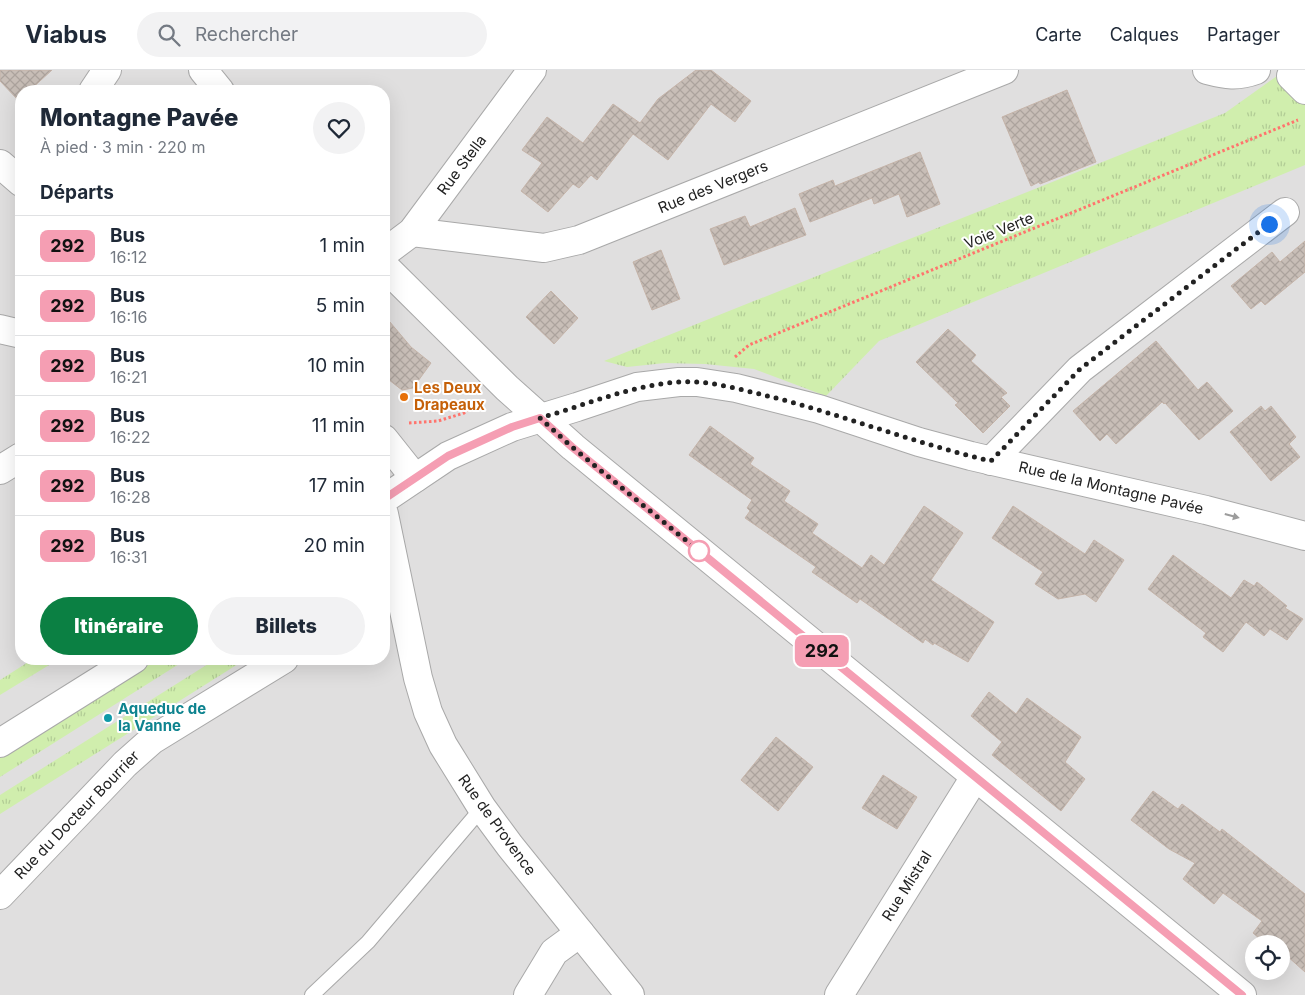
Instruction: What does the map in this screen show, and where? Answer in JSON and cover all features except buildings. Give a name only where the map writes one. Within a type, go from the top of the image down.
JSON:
[{"type":"street","points":[[97,85],[107,70]]},
{"type":"street","points":[[203,70],[215,85]]},
{"type":"street","name":"Rue Stella","points":[[390,248],[412,232],[532,70]]},
{"type":"street","name":"Rue des Vergers","points":[[412,232],[544,248],[579,240],[1004,70]]},
{"type":"street","points":[[1207,70],[1227,76],[1246,74],[1256,70]]},
{"type":"street","points":[[0,164],[15,177]]},
{"type":"street","points":[[991,461],[1080,369],[1285,212]]},
{"type":"street","points":[[390,272],[506,388],[572,447],[1242,995]]},
{"type":"street","points":[[0,329],[15,333]]},
{"type":"street","name":"Rue de la Montagne Pavée","points":[[390,495],[448,456],[512,427],[637,387],[697,382],[723,386],[819,409],[920,442],[991,461],[1206,510],[1305,536]]},
{"type":"street","points":[[394,431],[415,478]]},
{"type":"street","points":[[0,470],[15,461]]},
{"type":"street","name":"Rue de Provence","points":[[390,575],[392,595],[428,712],[443,745],[482,808],[510,846],[630,995]]},
{"type":"street","points":[[0,743],[124,665]]},
{"type":"street","name":"Rue du Docteur Bourrier","points":[[0,895],[125,764],[152,740],[274,665]]},
{"type":"street","name":"Rue Mistral","points":[[839,995],[975,777]]},
{"type":"street","points":[[528,995],[554,952],[580,933]]},
{"type":"lane","points":[[312,995],[368,942],[482,808]]},
{"type":"path","name":"Voie Verte","points":[[723,386],[729,361],[749,345],[1305,117]]},
{"type":"path","points":[[394,431],[464,413],[480,400]]},
{"type":"shaded area","points":[[0,70],[1305,70],[1305,995],[0,995]]},
{"type":"green space","points":[[1284,71],[1305,81],[1305,165],[879,341],[826,396],[754,369],[705,364],[665,363],[627,367],[604,361],[1225,113]]},
{"type":"green space","points":[[24,665],[49,665],[0,695],[0,680]]},
{"type":"green space","points":[[148,665],[177,665],[0,777],[0,758]]},
{"type":"green space","points":[[206,665],[236,665],[0,814],[0,795]]},
{"type":"bus line","name":"292","points":[[390,495],[448,456],[512,427],[540,418],[572,447],[1242,995]]},
{"type":"place","name":"Les Deux Drapeaux","points":[[404,397]]},
{"type":"place","name":"Aqueduc de la Vanne","points":[[108,718]]},
{"type":"route","points":[[699,551],[572,447],[540,418],[637,387],[697,382],[736,388],[819,409],[920,442],[991,461],[1080,369],[1269,224]]}]
